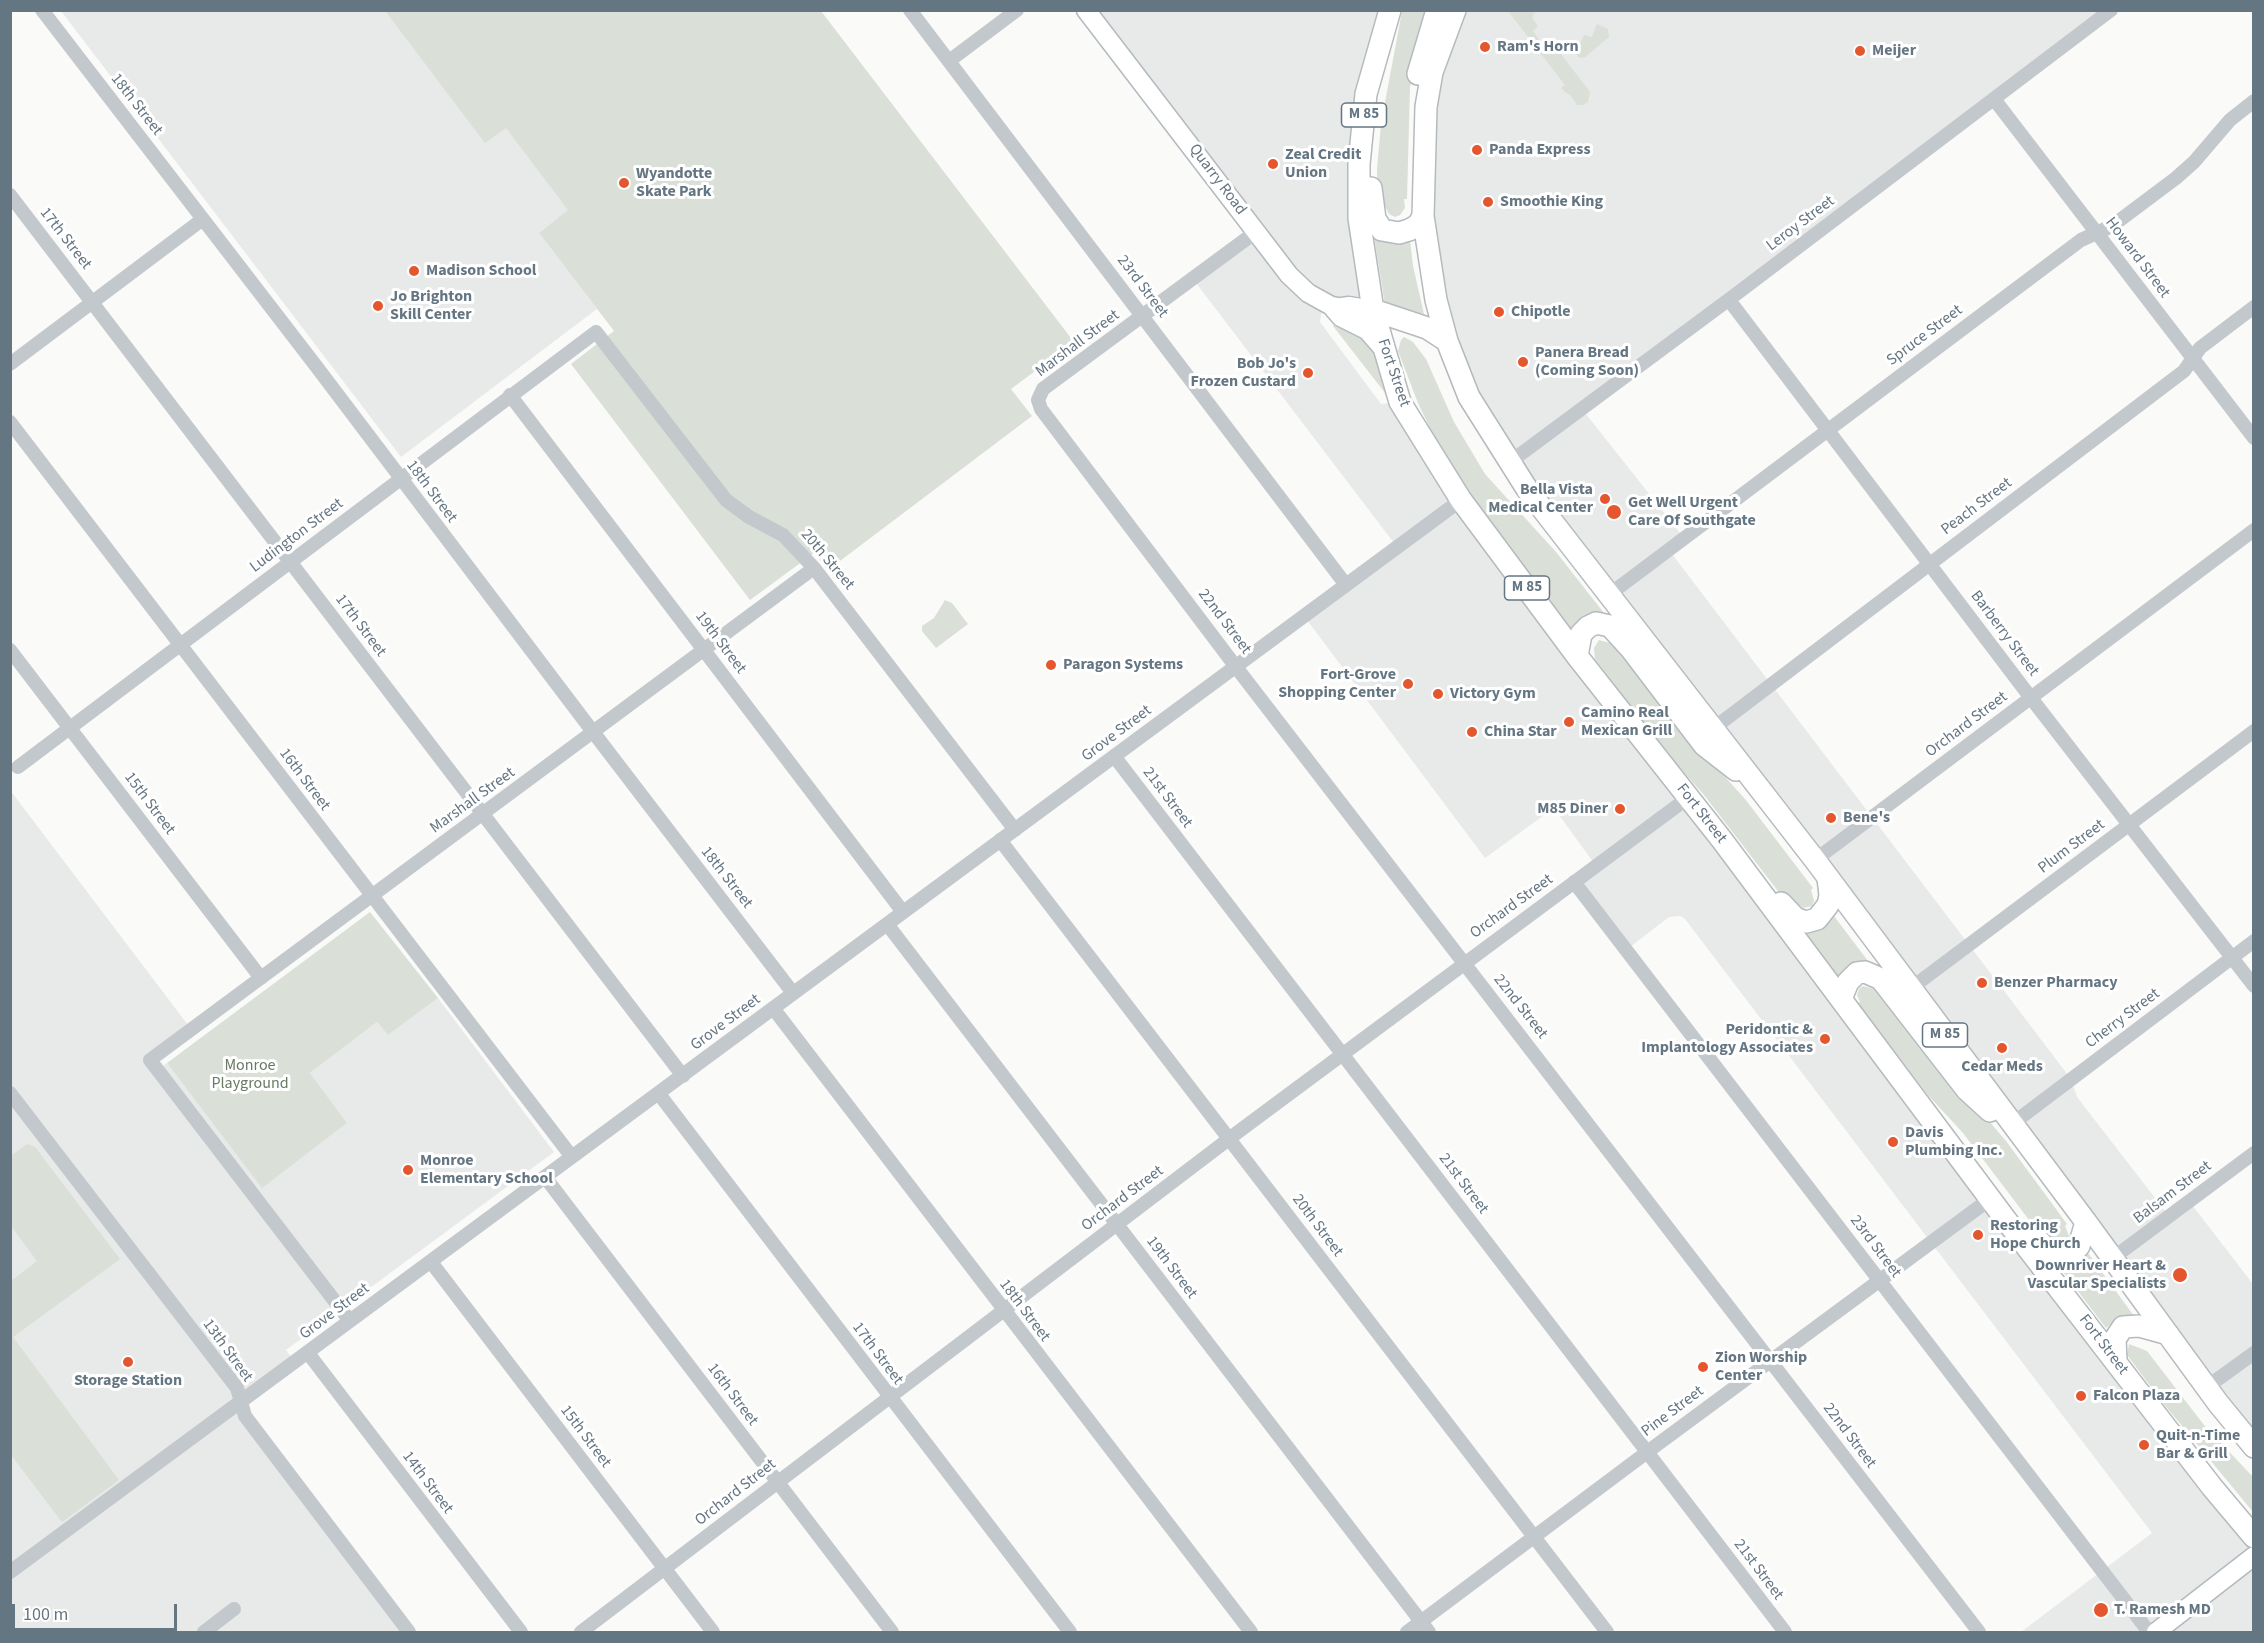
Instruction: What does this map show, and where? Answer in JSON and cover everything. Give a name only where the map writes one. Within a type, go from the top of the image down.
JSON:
[{"type":"main road","points":[[1424,138],[1413,111],[1414,94],[1437,10]]},
{"type":"main road","name":"M 85","points":[[1455,10],[1432,72],[1426,106],[1423,216],[1432,282],[1447,341],[1469,397],[1527,489],[1815,860],[2253,1447]]},
{"type":"main road","points":[[1387,18],[1383,74],[1372,157],[1371,201],[1375,219],[1382,230],[1399,233],[1418,225],[1423,216]]},
{"type":"main road","name":"Fort Street","points":[[1387,18],[1366,94],[1359,164],[1359,218],[1373,310],[1400,402],[1461,500],[1577,656],[1689,797],[1990,1199],[2253,1538]]},
{"type":"main road","points":[[1335,308],[1342,316],[1368,329],[1384,348]]},
{"type":"main road","points":[[1373,310],[1427,328],[1447,341]]},
{"type":"main road","points":[[1577,656],[1581,634],[1588,627],[1596,623],[1610,626],[1631,649],[1704,745],[1762,791]]},
{"type":"main road","points":[[1656,758],[1670,766],[1690,786],[1795,918],[1810,922],[1823,915],[1830,895],[1828,878]]},
{"type":"main road","points":[[1841,999],[1848,982],[1857,973],[1865,972],[1881,979],[1967,1090],[2029,1145]]},
{"type":"main road","points":[[1919,1103],[1940,1118],[1961,1139],[2048,1251],[2064,1257],[2075,1251],[2083,1238],[2086,1221]]},
{"type":"main road","points":[[2116,1361],[2115,1339],[2123,1327],[2139,1326],[2168,1334]]},
{"type":"street","name":"18th Street","points":[[42,10],[793,993]]},
{"type":"street","name":"23rd Street","points":[[910,10],[1346,585]]},
{"type":"street","points":[[949,61],[1017,10]]},
{"type":"street","name":"Quarry Road","points":[[1086,10],[1296,281],[1308,293],[1335,308],[1349,306],[1373,310]]},
{"type":"street","name":"Leroy Street","points":[[1510,462],[1729,300],[2111,10]]},
{"type":"street","name":"Howard Street","points":[[1994,99],[2253,438]]},
{"type":"street","name":"Spruce Street","points":[[1610,594],[2081,240],[2112,226],[2176,178],[2194,162],[2230,120],[2253,100]]},
{"type":"street","name":"17th Street","points":[[10,195],[683,1076]]},
{"type":"street","points":[[10,364],[203,219]]},
{"type":"street","name":"Marshall Street","points":[[1038,400],[1043,389],[1257,231]]},
{"type":"street","name":"Barberry Street","points":[[1729,300],[2253,986]]},
{"type":"street","name":"Peach Street","points":[[1714,728],[2184,371],[2202,346],[2253,307]]},
{"type":"street","name":"Ludington Street","points":[[18,767],[596,332]]},
{"type":"street","name":"20th Street","points":[[596,332],[718,492],[737,510],[783,535],[814,568],[1015,830]]},
{"type":"street","name":"19th Street","points":[[510,395],[903,912]]},
{"type":"street","name":"22nd Street","points":[[1038,400],[1041,409],[1236,667],[1979,1632]]},
{"type":"street","name":"16th Street","points":[[10,422],[572,1158]]},
{"type":"street","name":"Grove Street","points":[[10,1572],[1461,500]]},
{"type":"street","name":"Orchard Street","points":[[1815,860],[2253,530]]},
{"type":"street","name":"Marshall Street","points":[[350,1321],[150,1060],[814,568]]},
{"type":"street","name":"15th Street","points":[[10,650],[261,978]]},
{"type":"street","name":"Plum Street","points":[[1910,989],[2253,731]]},
{"type":"street","name":"21st Street","points":[[1114,756],[1785,1632]]},
{"type":"street","name":"Orchard Street","points":[[581,1632],[1116,1224],[1689,797]]},
{"type":"street","name":"20th Street","points":[[1000,840],[1607,1632]]},
{"type":"street","name":"23rd Street","points":[[1574,882],[2149,1632]]},
{"type":"street","name":"19th Street","points":[[887,924],[1425,1627]]},
{"type":"street","name":"Cherry Street","points":[[2012,1124],[2253,941]]},
{"type":"street","name":"18th Street","points":[[773,1008],[1251,1632]]},
{"type":"street","name":"13th Street","points":[[10,1092],[237,1388],[245,1416],[409,1632]]},
{"type":"street","name":"17th Street","points":[[659,1094],[1070,1632]]},
{"type":"street","name":"Balsam Street","points":[[2113,1258],[2253,1153]]},
{"type":"street","name":"16th Street","points":[[545,1177],[892,1632]]},
{"type":"street","name":"Pine Street","points":[[1407,1632],[1425,1627],[1534,1537],[1990,1199]]},
{"type":"street","name":"15th Street","points":[[430,1262],[713,1632]]},
{"type":"street","name":"14th Street","points":[[308,1353],[521,1632]]},
{"type":"street","points":[[2207,1387],[2253,1353]]},
{"type":"street","points":[[2156,1632],[2253,1556]]},
{"type":"street","points":[[204,1632],[234,1609]]},
{"type":"shaded area","name":"Madison School","points":[[61,11],[385,11],[485,142],[506,127],[569,210],[539,233],[597,309],[401,457]]},
{"type":"shaded area","points":[[1085,11],[1390,11],[1366,94],[1373,310],[1323,302],[1320,322],[1381,404],[1400,402],[1415,428],[2253,1537],[2253,1632],[2021,1632],[2152,1533],[1685,919],[1680,916],[1669,917],[1626,950],[1574,882],[1596,866],[1554,808],[1485,858],[1304,616],[1397,547],[1193,279],[1256,232]]},
{"type":"shaded area","points":[[1455,11],[2111,11],[1582,409],[1684,538],[1669,550],[2071,1079],[2077,1097],[2169,1216],[2189,1201],[2253,1284],[2253,1447],[1527,489],[1447,341],[1423,165]]},
{"type":"shaded area","points":[[10,790],[191,1029],[150,1059],[158,1070],[167,1063],[262,1187],[347,1123],[310,1073],[377,1022],[388,1035],[438,998],[554,1152],[286,1350],[295,1362],[241,1402],[409,1632],[11,1632]]},
{"type":"green space","points":[[385,11],[821,11],[1074,342],[1011,389],[1032,416],[828,570],[814,553],[750,600],[571,364],[614,331],[539,233],[568,210],[506,128],[485,143]]},
{"type":"green space","points":[[1402,11],[1432,11],[1410,87],[1407,199],[1404,199],[1405,208],[1400,215],[1395,217],[1389,214],[1377,191],[1377,169],[1381,124]]},
{"type":"green space","points":[[1508,11],[1535,11],[1532,18],[1538,26],[1533,31],[1542,44],[1550,40],[1590,92],[1588,102],[1577,105],[1561,88],[1565,85]]},
{"type":"green space","points":[[1597,24],[1608,29],[1609,37],[1584,58],[1578,57],[1576,52],[1584,35],[1592,37]]},
{"type":"green space","points":[[1374,236],[1410,240],[1413,266],[1424,314],[1385,305]]},
{"type":"green space","points":[[1335,323],[1372,342],[1389,398],[1333,326]]},
{"type":"green space","points":[[1404,337],[1413,342],[1426,359],[1454,422],[1485,474],[1556,552],[1604,613],[1592,616],[1573,631],[1481,509],[1436,441],[1418,403],[1398,351]]},
{"type":"green space","points":[[945,600],[952,603],[968,624],[936,648],[922,631],[922,626],[934,618]]},
{"type":"green space","points":[[1599,640],[1614,644],[1745,799],[1813,888],[1811,890],[1814,901],[1812,906],[1803,908],[1781,895],[1704,795],[1664,750],[1595,659],[1594,648]]},
{"type":"green space","name":"Monroe Playground","points":[[370,912],[438,998],[388,1035],[377,1022],[310,1073],[347,1123],[262,1188],[167,1063]]},
{"type":"green space","points":[[1834,916],[1868,961],[1856,963],[1838,978],[1804,933],[1814,932],[1826,926]]},
{"type":"green space","points":[[1863,986],[1878,990],[2006,1141],[2067,1224],[2065,1226],[2069,1236],[2067,1241],[2063,1244],[2058,1243],[2039,1233],[1963,1133],[1927,1094],[1858,1003],[1860,1002],[1857,995]]},
{"type":"green space","points":[[27,1144],[35,1147],[120,1259],[13,1337],[119,1480],[62,1522],[11,1455],[11,1281],[37,1261],[11,1226],[11,1156]]},
{"type":"green space","points":[[2088,1253],[2134,1316],[2122,1316],[2106,1328],[2061,1269],[2070,1268]]},
{"type":"green space","points":[[2129,1344],[2147,1351],[2204,1425],[2253,1477],[2253,1512],[2163,1403],[2127,1355]]},
{"type":"place","name":"Ram's Horn","points":[[1485,47]]},
{"type":"place","name":"Meijer","points":[[1860,51]]},
{"type":"place","name":"Panda Express","points":[[1477,150]]},
{"type":"place","name":"Zeal Credit Union","points":[[1273,164]]},
{"type":"place","name":"Wyandotte Skate Park","points":[[624,183]]},
{"type":"place","name":"Smoothie King","points":[[1488,202]]},
{"type":"place","name":"Madison School","points":[[414,271]]},
{"type":"place","name":"Jo Brighton Skill Center","points":[[378,306]]},
{"type":"place","name":"Chipotle","points":[[1499,312]]},
{"type":"place","name":"Panera Bread (Coming Soon)","points":[[1523,362]]},
{"type":"place","name":"Bob Jo's Frozen Custard","points":[[1308,373]]},
{"type":"place","name":"Bella Vista Medical Center","points":[[1605,499]]},
{"type":"place","name":"Get Well Urgent Care Of Southgate","points":[[1614,512]]},
{"type":"place","name":"Paragon Systems","points":[[1051,665]]},
{"type":"place","name":"Fort-Grove Shopping Center","points":[[1408,684]]},
{"type":"place","name":"Victory Gym","points":[[1438,694]]},
{"type":"place","name":"Camino Real Mexican Grill","points":[[1569,722]]},
{"type":"place","name":"China Star","points":[[1472,732]]},
{"type":"place","name":"M85 Diner","points":[[1620,809]]},
{"type":"place","name":"Bene's","points":[[1831,818]]},
{"type":"place","name":"Benzer Pharmacy","points":[[1982,983]]},
{"type":"place","name":"Peridontic & Implantology Associates","points":[[1825,1039]]},
{"type":"place","name":"Cedar Meds","points":[[2002,1048]]},
{"type":"place","name":"Davis Plumbing Inc.","points":[[1893,1142]]},
{"type":"place","name":"Monroe Elementary School","points":[[408,1170]]},
{"type":"place","name":"Restoring Hope Church","points":[[1978,1235]]},
{"type":"place","name":"Downriver Heart & Vascular Specialists","points":[[2180,1275]]},
{"type":"place","name":"Storage Station","points":[[128,1362]]},
{"type":"place","name":"Zion Worship Center","points":[[1703,1367]]},
{"type":"place","name":"Falcon Plaza","points":[[2081,1396]]},
{"type":"place","name":"Quit-n-Time Bar & Grill","points":[[2144,1445]]},
{"type":"place","name":"T. Ramesh MD","points":[[2101,1610]]}]
